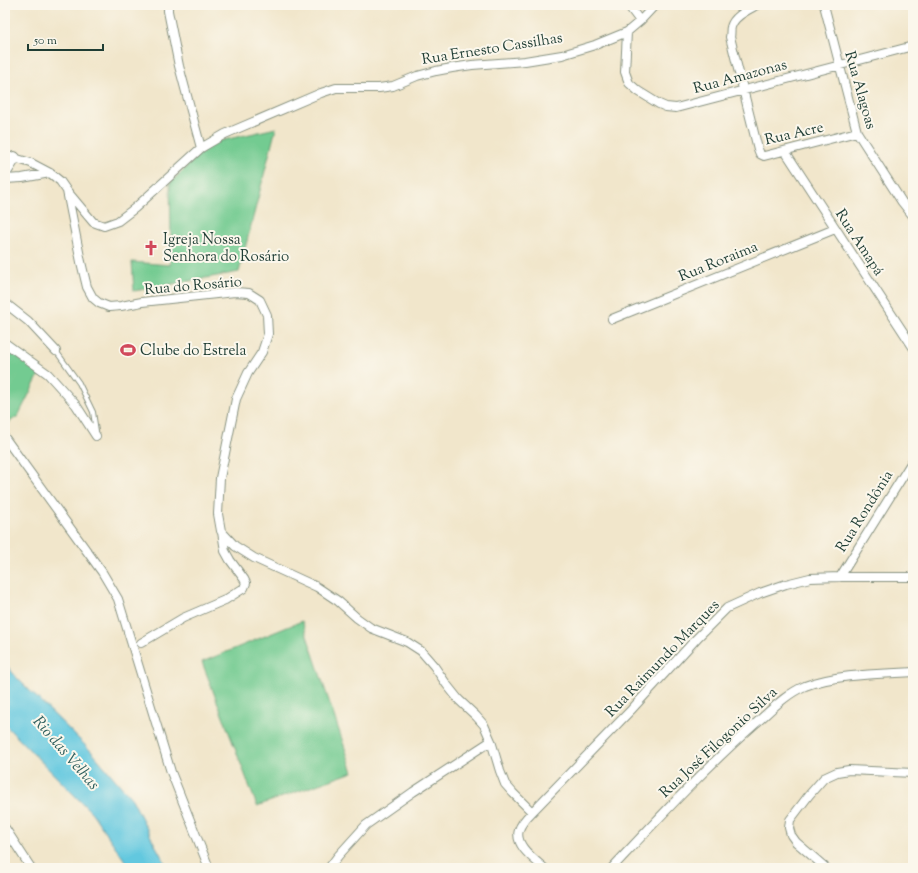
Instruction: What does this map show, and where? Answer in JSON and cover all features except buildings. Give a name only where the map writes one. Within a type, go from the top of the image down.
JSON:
[{"type":"main road","name":"Rua Ernesto Cassilhas","points":[[5,172],[9,158]]},
{"type":"street","points":[[168,5],[179,66],[202,148]]},
{"type":"street","points":[[628,5],[640,21]]},
{"type":"street","name":"Rua Ernesto Cassilhas","points":[[9,158],[31,163],[50,173],[60,181],[93,222],[104,226],[118,221],[135,208],[202,148],[225,134],[321,93],[336,88],[379,88],[393,86],[417,76],[436,71],[472,65],[526,61],[562,55],[595,45],[627,32],[655,5]]},
{"type":"street","name":"Rua Acre","points":[[757,5],[733,22],[730,37],[760,154],[764,156],[856,132]]},
{"type":"street","name":"Rua Alagoas","points":[[824,5],[856,132],[902,202],[913,216]]},
{"type":"street","name":"Rua Amazonas","points":[[627,32],[626,72],[629,83],[638,91],[659,104],[666,107],[676,108],[913,46]]},
{"type":"street","name":"Rua Amapá","points":[[785,151],[913,347]]},
{"type":"street","points":[[5,179],[22,178],[50,173]]},
{"type":"street","name":"Rua do Rosário","points":[[67,191],[87,287],[93,298],[99,303],[109,307],[235,292],[249,294],[260,300],[267,315],[268,334],[262,352],[248,373],[236,399],[220,478],[218,514],[225,551],[246,583],[244,588],[225,600],[183,618],[141,644]]},
{"type":"street","name":"Rua Roraima","points":[[612,319],[835,228]]},
{"type":"street","points":[[5,303],[28,321],[56,351]]},
{"type":"street","points":[[5,343],[48,374],[76,405],[96,436]]},
{"type":"street","points":[[5,438],[102,572],[118,599],[171,772],[209,868]]},
{"type":"street","name":"Rua Rondônia","points":[[840,577],[913,460]]},
{"type":"street","points":[[221,531],[235,546],[254,558],[317,587],[338,601],[371,628],[407,642],[420,651],[434,666],[447,685],[484,726],[491,741],[505,784],[532,812],[522,822],[518,836],[520,844],[526,852],[544,868]]},
{"type":"street","name":"Rua Raimundo Marques","points":[[532,812],[727,608],[760,593],[810,578],[913,577]]},
{"type":"street","name":"Rua José Filogonio Silva","points":[[612,868],[733,744],[787,696],[805,686],[829,679],[913,672]]},
{"type":"street","points":[[329,868],[366,825],[491,741]]},
{"type":"street","points":[[826,868],[796,842],[788,828],[790,820],[824,778],[837,772],[849,770],[913,773]]},
{"type":"street","points":[[5,828],[31,868]]},
{"type":"lane","points":[[56,351],[78,383],[93,412],[96,436]]},
{"type":"green space","points":[[276,128],[239,272],[134,291],[132,262],[170,265],[170,183],[211,143]]},
{"type":"green space","points":[[5,346],[40,373],[18,416],[5,425]]},
{"type":"green space","points":[[302,621],[353,772],[257,806],[202,662]]},
{"type":"water","name":"Rio das Velhas","points":[[5,663],[16,677],[91,751],[132,799],[168,868],[130,868],[92,813],[5,725]]},
{"type":"place","name":"Igreja Nossa Senhora do Rosário","points":[[151,248]]},
{"type":"place","name":"Clube do Estrela","points":[[128,350]]}]
